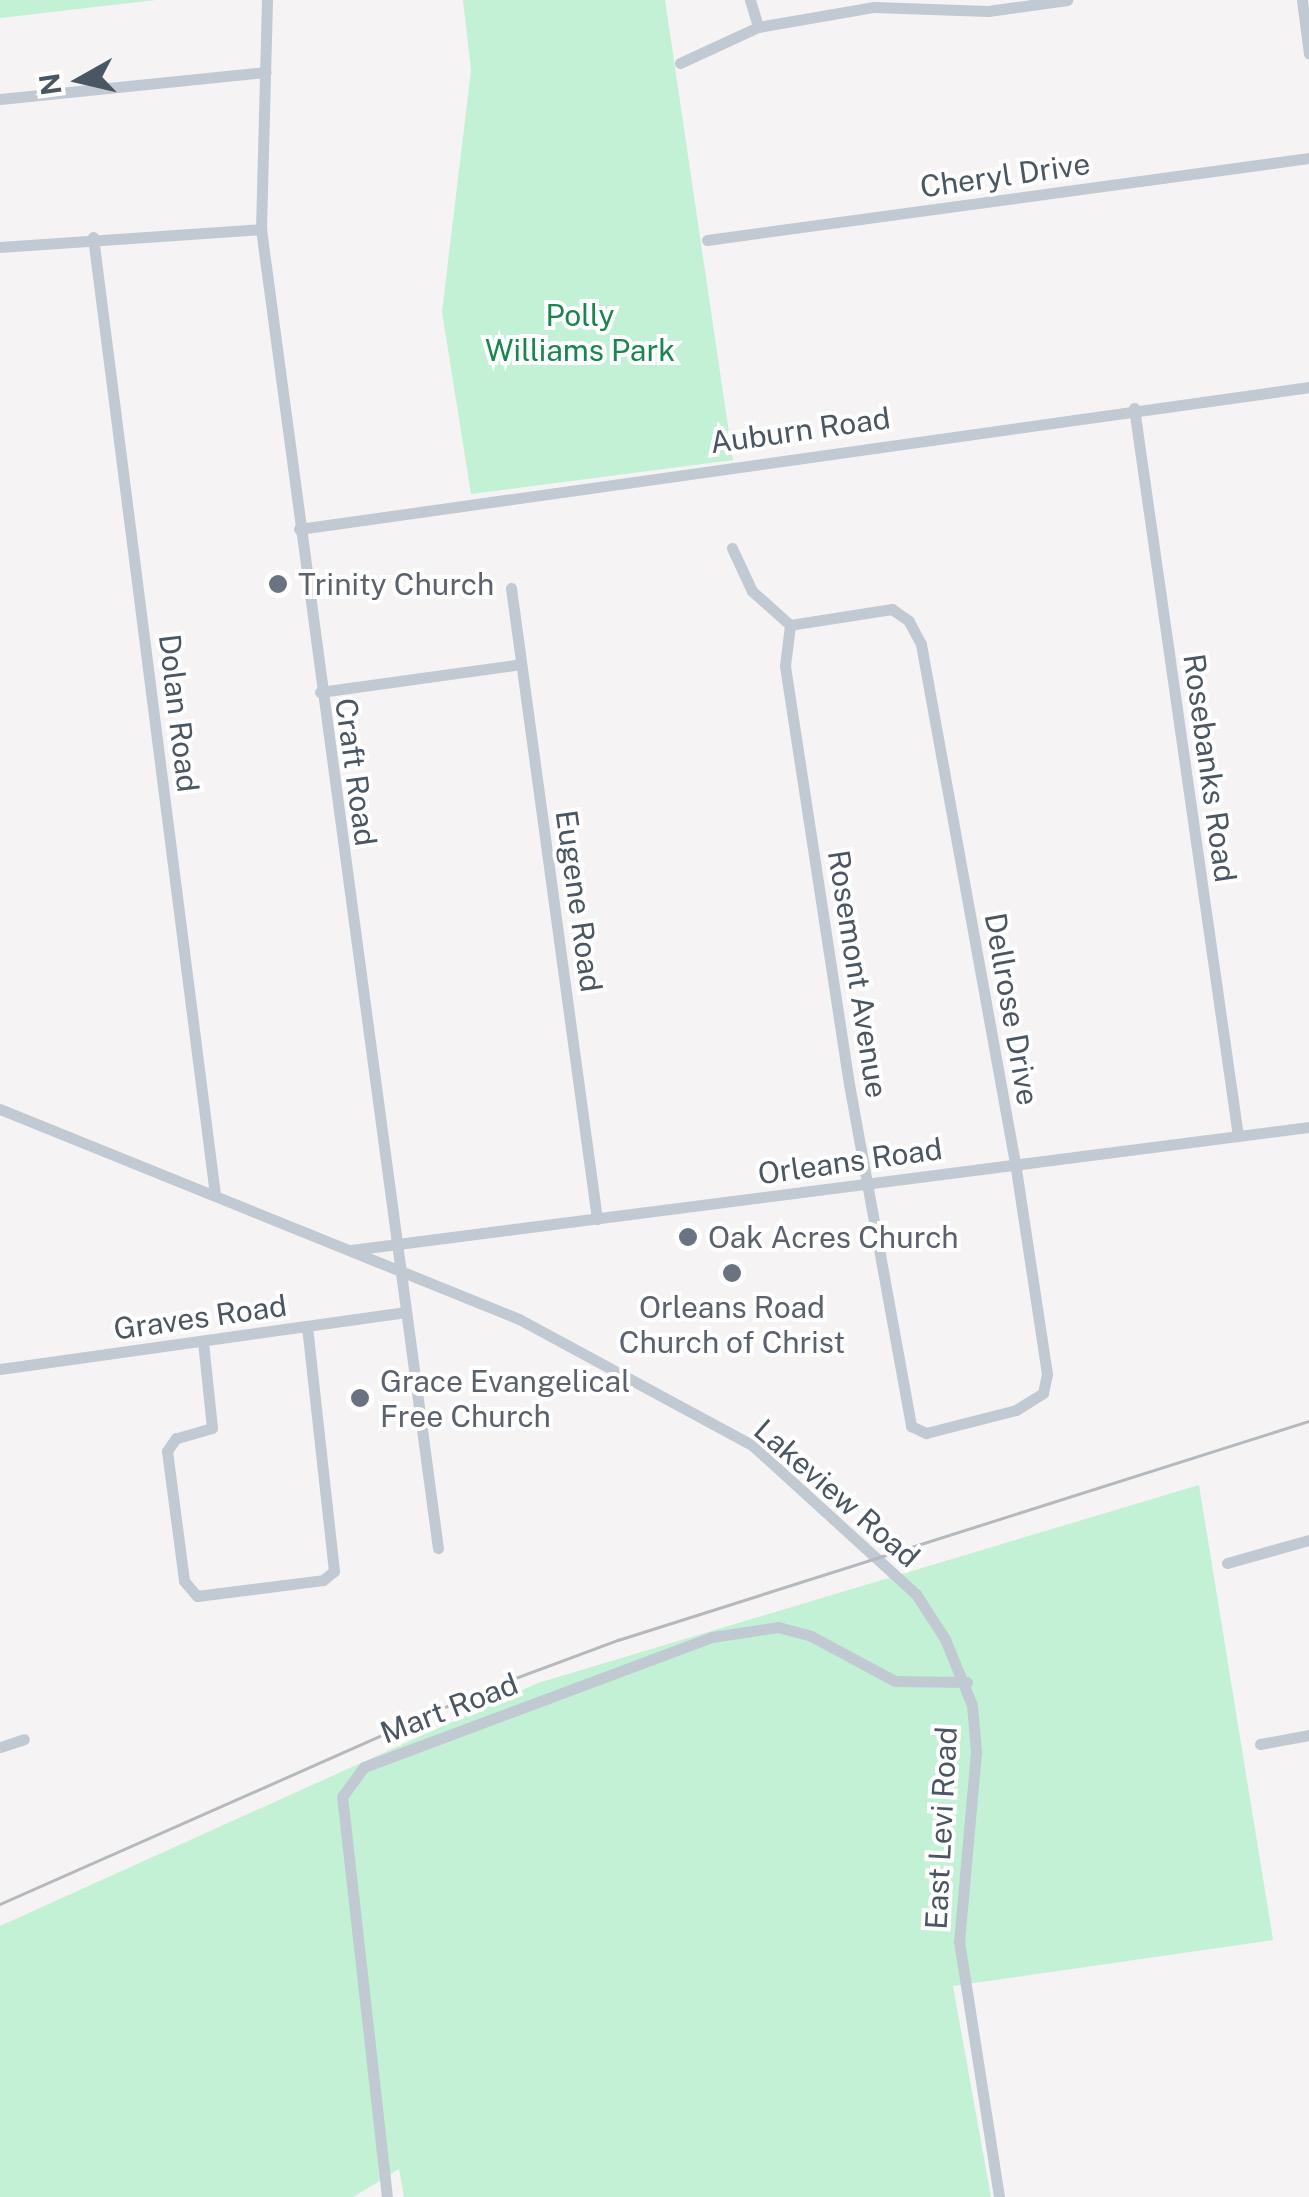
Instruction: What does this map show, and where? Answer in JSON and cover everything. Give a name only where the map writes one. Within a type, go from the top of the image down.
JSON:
[{"type":"street","name":"Craft Road","points":[[267,0],[260,228],[438,1548]]},
{"type":"street","points":[[750,0],[758,27]]},
{"type":"street","points":[[680,63],[758,27],[874,7],[1067,0]]},
{"type":"street","points":[[1302,0],[1309,54]]},
{"type":"street","points":[[0,100],[266,72]]},
{"type":"street","name":"Cheryl Drive","points":[[707,240],[1309,158]]},
{"type":"street","points":[[0,248],[260,228]]},
{"type":"street","name":"Dolan Road","points":[[93,238],[215,1194]]},
{"type":"street","name":"Auburn Road","points":[[299,529],[1134,408],[1309,387]]},
{"type":"street","name":"Rosebanks Road","points":[[1134,408],[1238,1136]]},
{"type":"street","points":[[732,548],[752,590],[790,625]]},
{"type":"street","name":"Eugene Road","points":[[510,588],[597,1220]]},
{"type":"street","name":"Dellrose Drive","points":[[790,625],[892,609],[909,621],[921,644],[1015,1163],[1047,1374],[1043,1393],[1016,1410],[926,1433],[911,1426]]},
{"type":"street","name":"Rosemont Avenue","points":[[790,625],[785,666],[911,1426]]},
{"type":"street","points":[[320,692],[521,664]]},
{"type":"street","name":"Lakeview Road","points":[[0,1109],[215,1194],[402,1275],[519,1319],[752,1445],[916,1594]]},
{"type":"street","name":"Orleans Road","points":[[398,1243],[870,1186],[1015,1163],[1309,1126]]},
{"type":"street","points":[[346,1251],[398,1243]]},
{"type":"street","name":"Graves Road","points":[[0,1369],[406,1312]]},
{"type":"street","points":[[203,1342],[212,1428],[176,1438],[167,1450],[184,1581],[197,1596],[323,1580],[334,1571],[307,1328]]},
{"type":"street","points":[[1227,1563],[1309,1540]]},
{"type":"street","name":"East Levi Road","points":[[916,1594],[967,1682],[976,1752],[959,1941],[999,2197]]},
{"type":"street","name":"Mart Road","points":[[387,2197],[342,1797],[364,1767],[712,1637],[778,1626],[812,1636],[894,1682],[967,1682]]},
{"type":"street","points":[[1260,1744],[1309,1735]]},
{"type":"street","points":[[0,1747],[24,1739]]},
{"type":"green space","points":[[0,0],[156,0],[0,18]]},
{"type":"green space","name":"Polly Williams Park","points":[[463,0],[665,0],[733,460],[471,494],[442,312],[471,70]]},
{"type":"green space","points":[[1199,1485],[1273,1940],[953,1986],[991,2197],[404,2197],[399,2169],[353,2197],[0,2197],[0,1926],[538,1683]]},
{"type":"railway","points":[[0,1904],[486,1689],[618,1640],[1309,1421]]},
{"type":"place","name":"Trinity Church","points":[[278,584]]},
{"type":"place","name":"Oak Acres Church","points":[[688,1237]]},
{"type":"place","name":"Orleans Road Church of Christ","points":[[732,1273]]},
{"type":"place","name":"Grace Evangelical Free Church","points":[[360,1398]]}]
